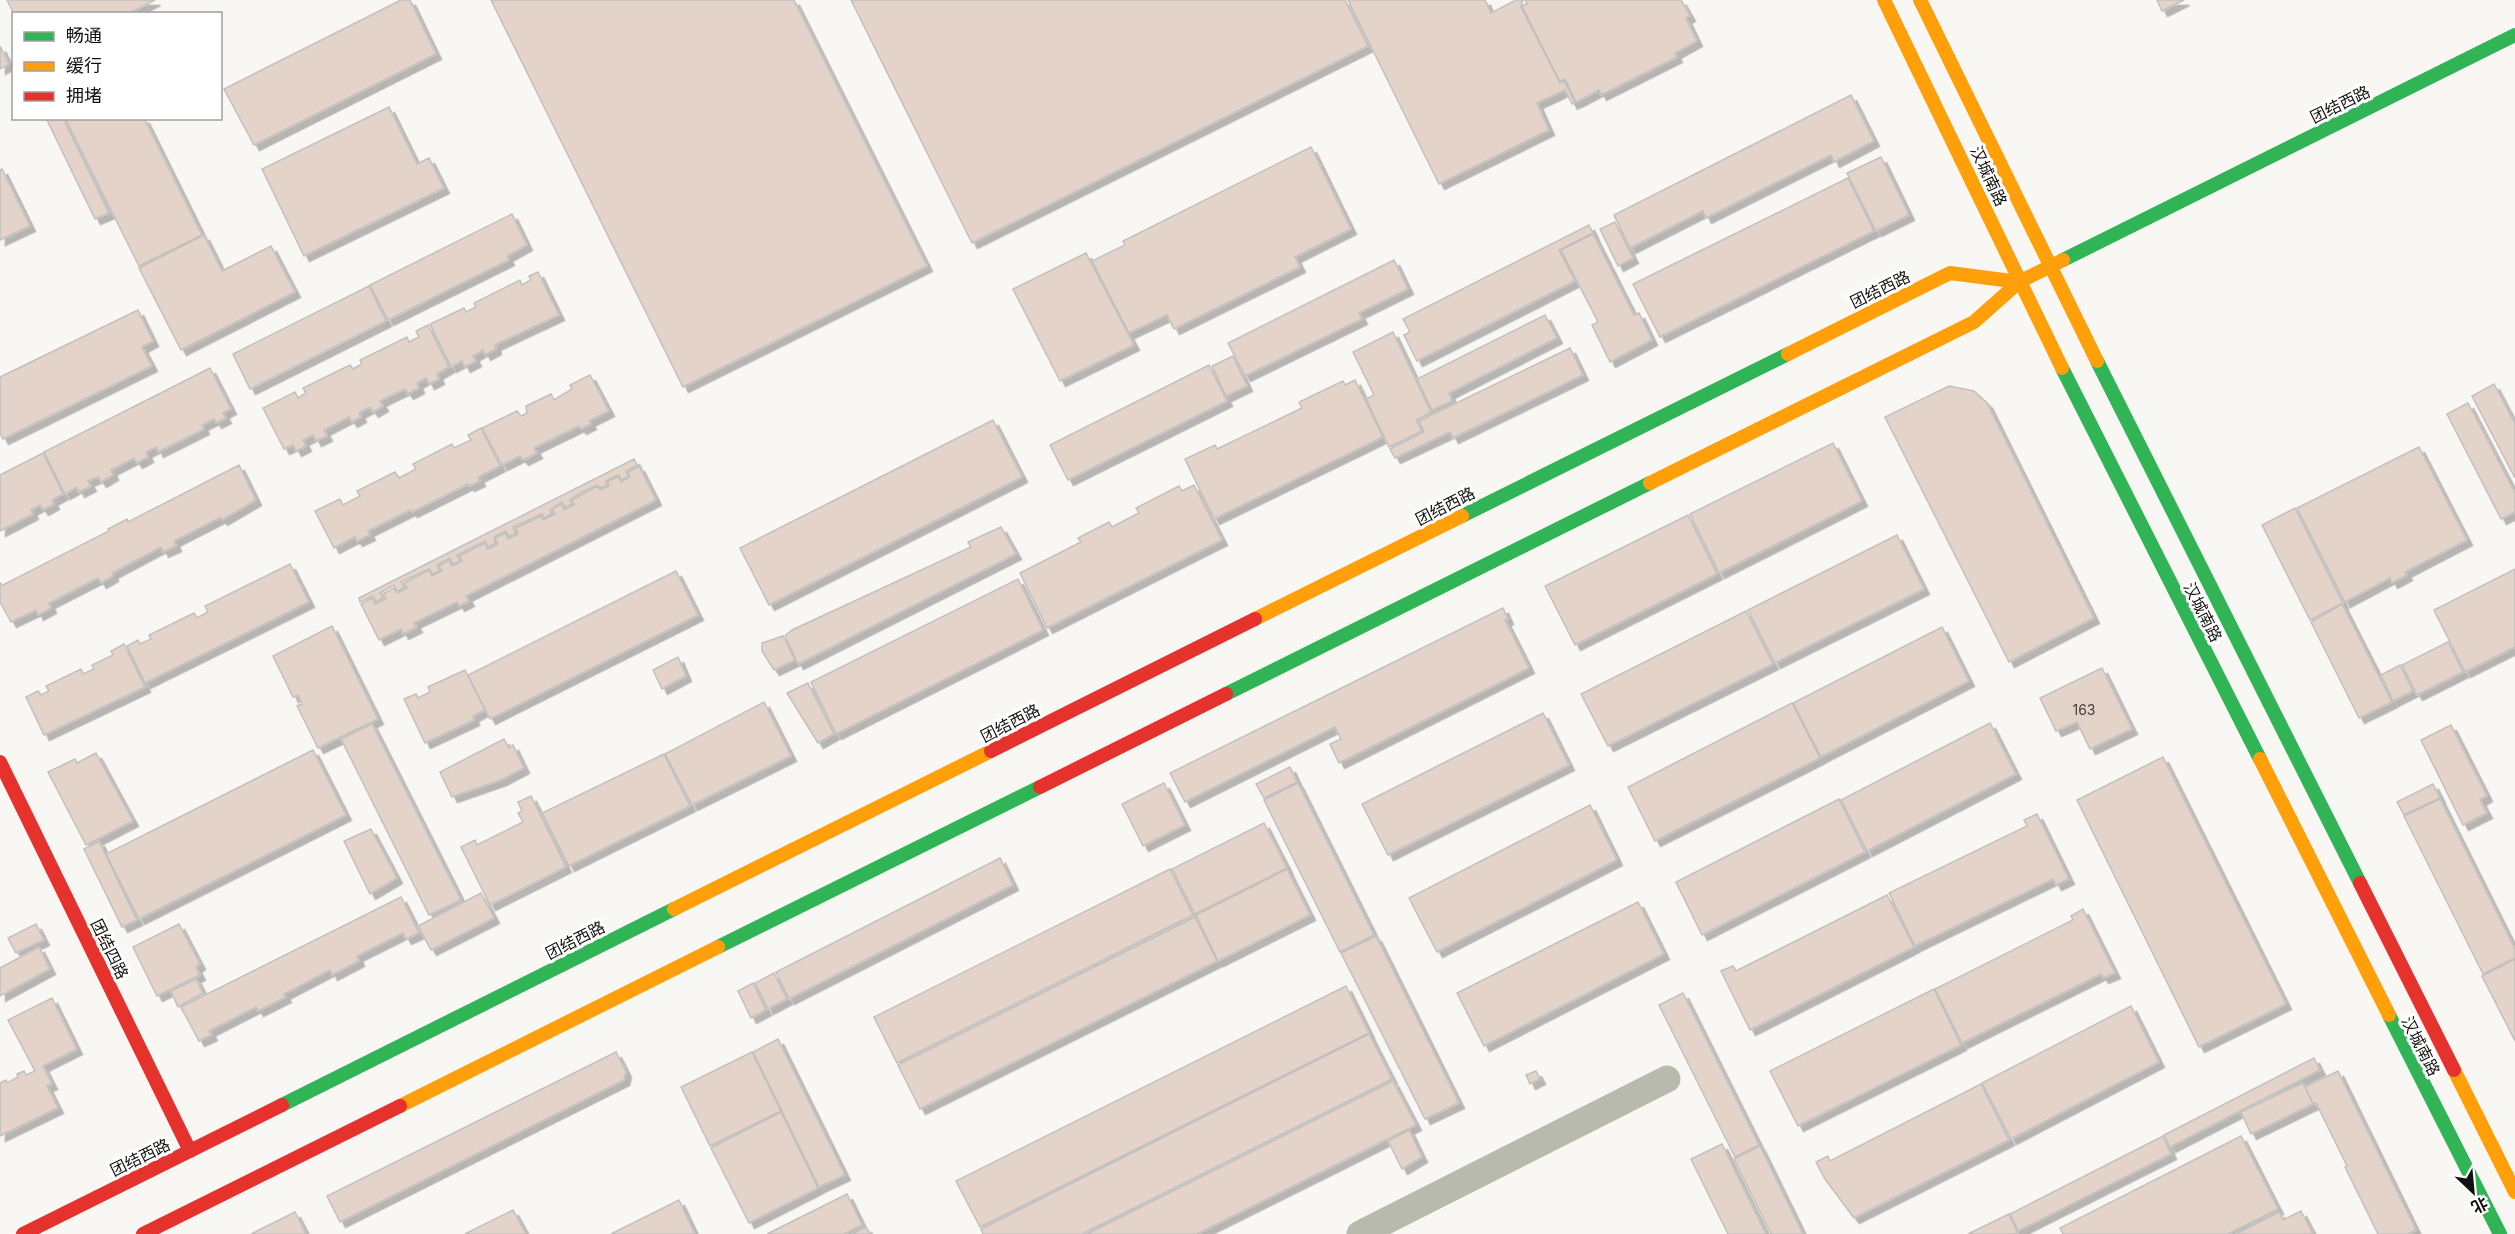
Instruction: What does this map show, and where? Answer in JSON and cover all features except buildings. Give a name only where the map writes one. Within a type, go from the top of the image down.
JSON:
[{"type":"street","name":"汉城南路","points":[[1884,0],[1978,190],[2019,282],[2504,1228]]},
{"type":"street","name":"汉城南路","points":[[1920,0],[2008,176],[2050,267],[2515,1192]]},
{"type":"street","name":"团结西路","points":[[143,1234],[1974,322],[2019,282],[2515,35]]},
{"type":"street","name":"团结西路","points":[[23,1234],[1950,273],[2019,282]]},
{"type":"street","name":"团结四路","points":[[0,762],[190,1151]]},
{"type":"street","points":[[1360,1234],[1667,1079]]},
{"type":"traffic: fast","points":[[2063,260],[2515,35]]},
{"type":"traffic: fast","points":[[1462,516],[1788,354]]},
{"type":"traffic: fast","points":[[2097,361],[2360,883]]},
{"type":"traffic: fast","points":[[2062,368],[2260,759]]},
{"type":"traffic: fast","points":[[1226,694],[1650,483]]},
{"type":"traffic: fast","points":[[718,947],[1040,787]]},
{"type":"traffic: fast","points":[[282,1105],[674,909]]},
{"type":"traffic: fast","points":[[2389,1015],[2500,1234]]},
{"type":"traffic: slow","points":[[1884,0],[2062,368]]},
{"type":"traffic: slow","points":[[1920,0],[2097,361]]},
{"type":"traffic: slow","points":[[1650,483],[1974,322],[2019,282],[2063,260]]},
{"type":"traffic: slow","points":[[1788,354],[1950,273],[2019,282]]},
{"type":"traffic: slow","points":[[1255,619],[1462,516]]},
{"type":"traffic: slow","points":[[674,909],[991,751]]},
{"type":"traffic: slow","points":[[2260,759],[2389,1015]]},
{"type":"traffic: slow","points":[[400,1106],[718,947]]},
{"type":"traffic: slow","points":[[2454,1070],[2515,1192]]},
{"type":"traffic: jam","points":[[991,751],[1255,619]]},
{"type":"traffic: jam","points":[[1040,787],[1226,694]]},
{"type":"traffic: jam","points":[[0,762],[190,1151]]},
{"type":"traffic: jam","points":[[2360,883],[2454,1070]]},
{"type":"traffic: jam","points":[[23,1234],[282,1105]]},
{"type":"traffic: jam","points":[[143,1234],[400,1106]]}]
